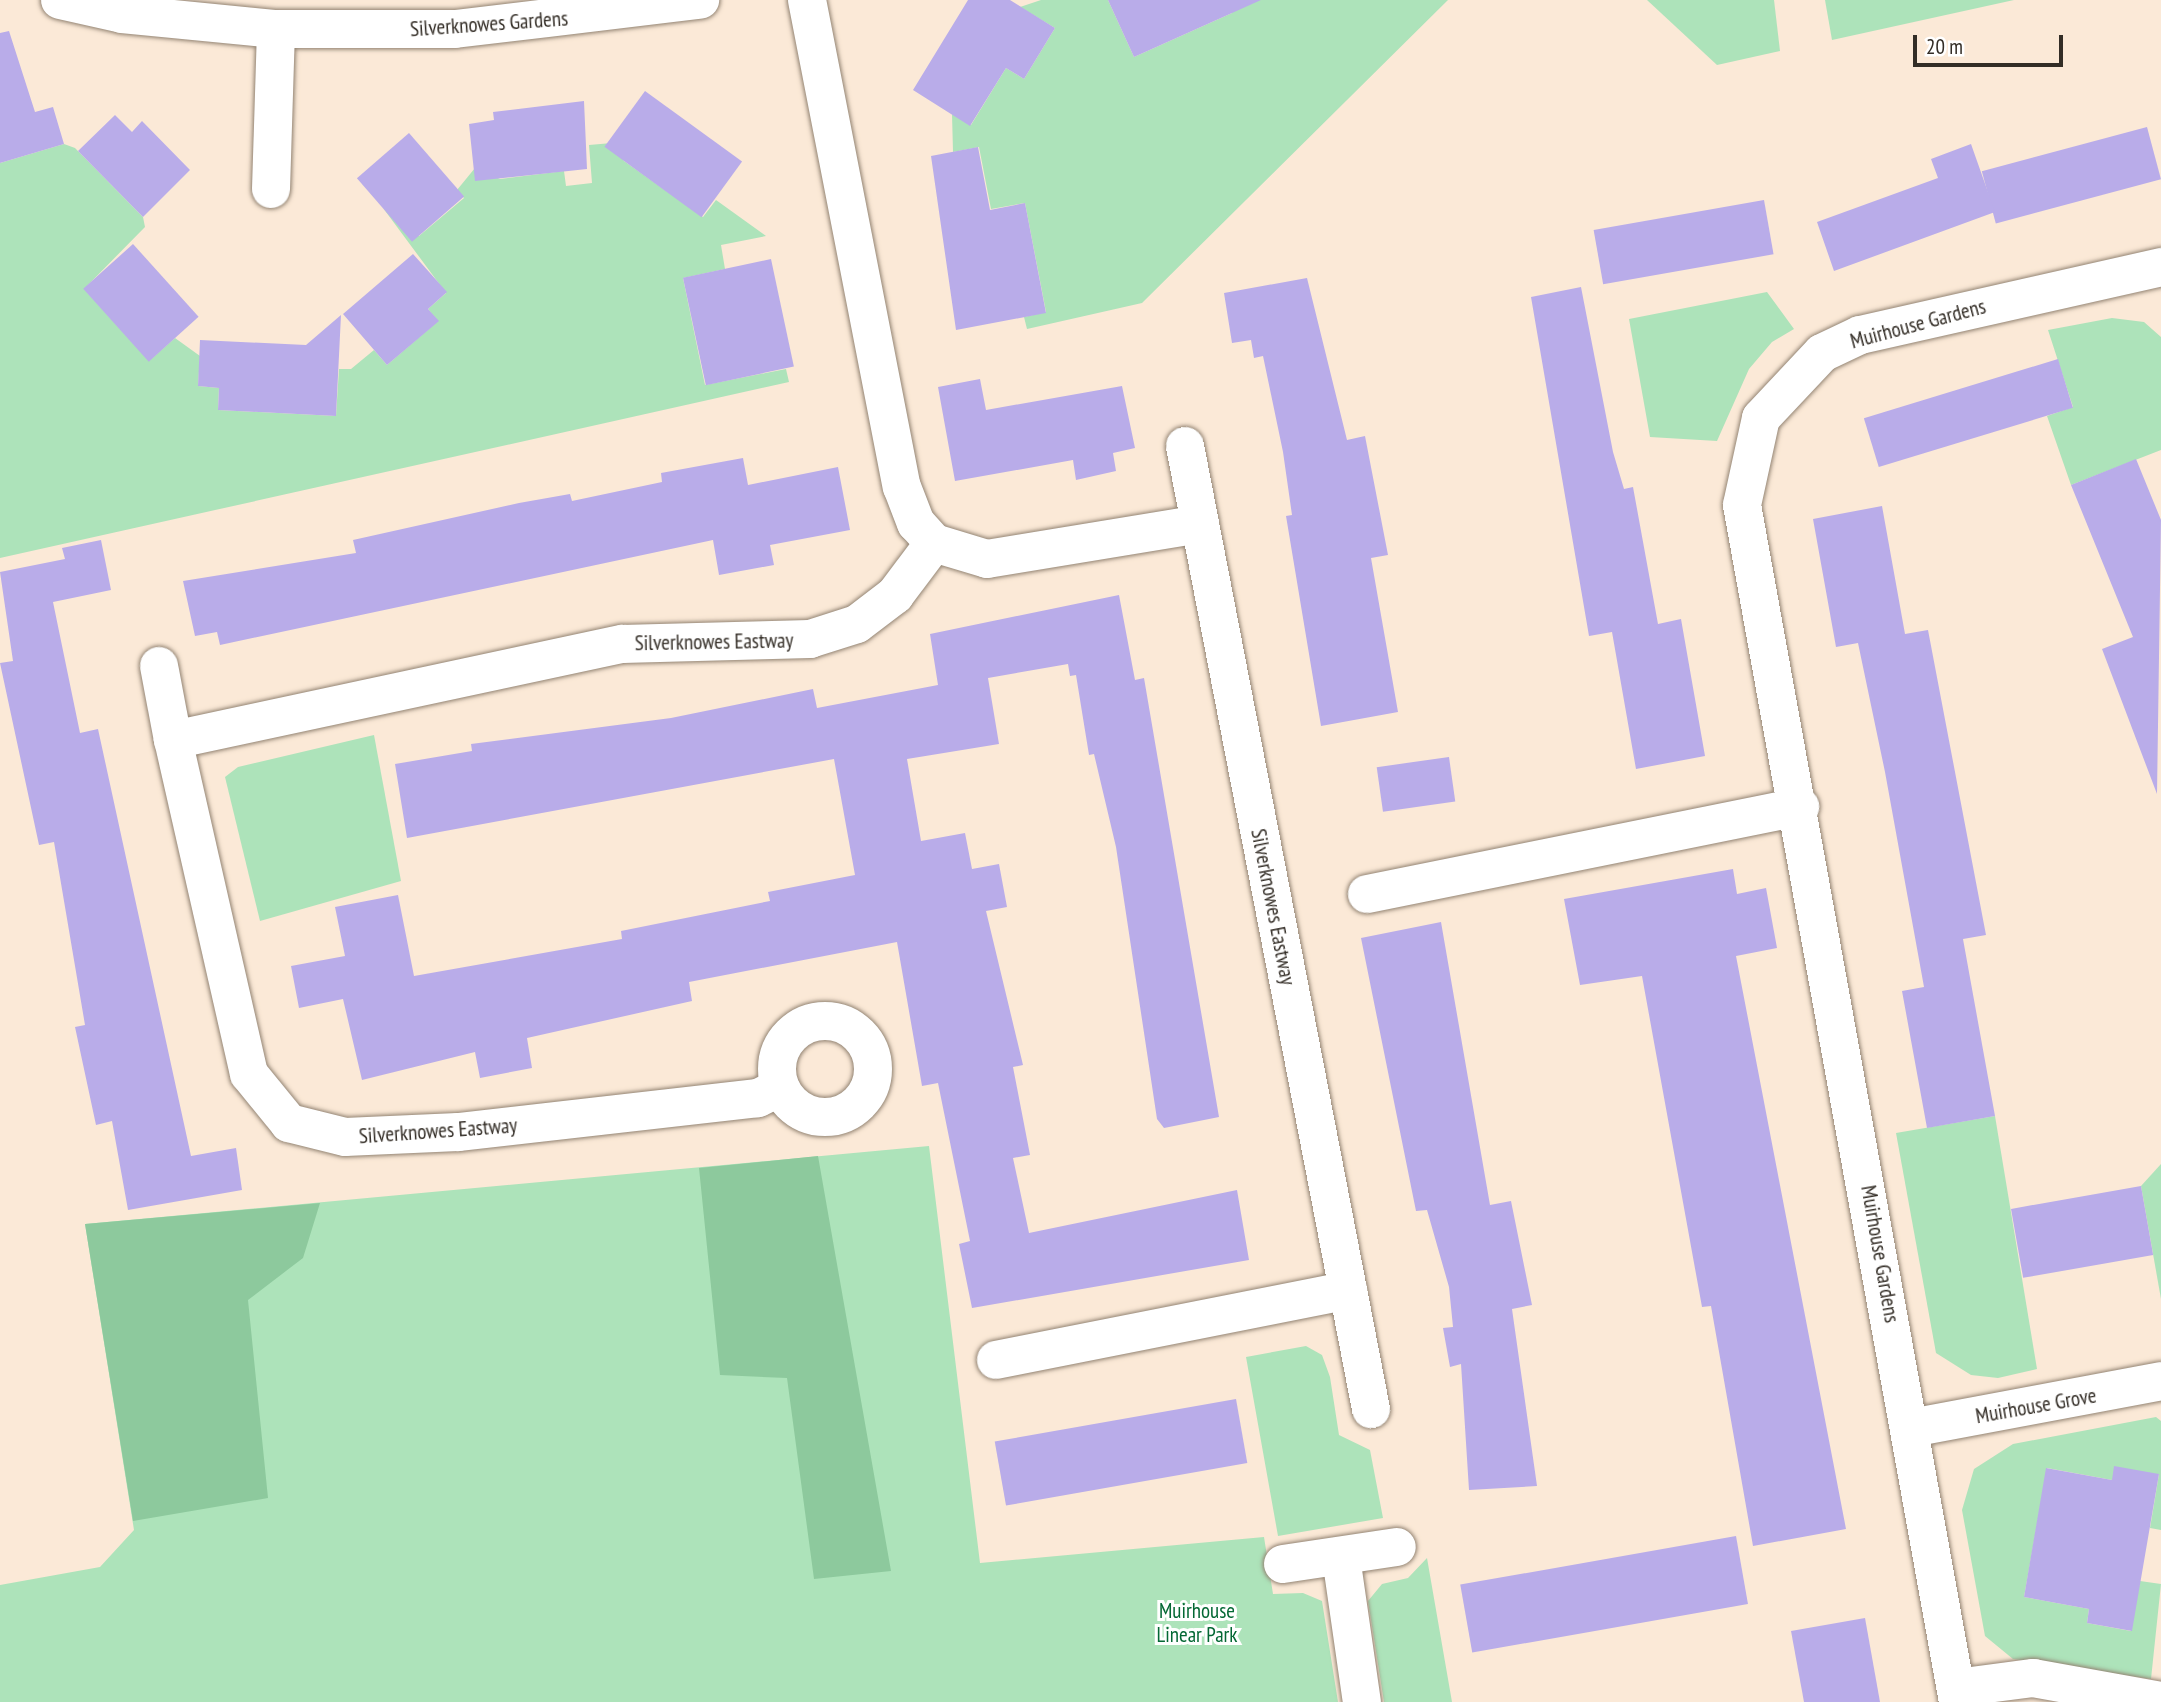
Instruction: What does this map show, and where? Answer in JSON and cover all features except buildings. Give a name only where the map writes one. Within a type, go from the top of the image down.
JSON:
[{"type":"street","name":"Silverknowes Gardens","points":[[60,0],[122,14],[276,29],[455,29],[700,0]]},
{"type":"street","points":[[807,0],[902,486],[916,523],[934,543],[962,555],[1009,557],[1200,524]]},
{"type":"street","points":[[271,190],[276,29]]},
{"type":"street","name":"Muirhouse Gardens","points":[[1957,1695],[1800,807],[1742,505],[1761,418],[1822,354],[1860,335],[2161,267]]},
{"type":"street","name":"Silverknowes Eastway","points":[[1185,446],[1371,1409]]},
{"type":"street","name":"Silverknowes Eastway","points":[[173,740],[622,644],[760,645],[810,639],[857,624],[895,595],[934,543]]},
{"type":"street","name":"Silverknowes Eastway","points":[[159,666],[173,740],[249,1074],[289,1123],[345,1137],[458,1132],[758,1098],[780,1087]]},
{"type":"street","points":[[1367,894],[1800,807]]},
{"type":"street","points":[[996,1360],[1348,1290]]},
{"type":"street","name":"Muirhouse Grove","points":[[1911,1428],[2161,1381]]},
{"type":"street","points":[[1283,1564],[1397,1547]]},
{"type":"street","points":[[1341,1557],[1362,1702]]},
{"type":"street","points":[[1957,1695],[2033,1678],[2161,1701]]},
{"type":"green space","points":[[1041,0],[1108,0],[1134,57],[1232,13],[1226,0],[1448,0],[1142,303],[1027,329],[1024,317],[1046,312],[1025,203],[991,209],[979,147],[953,152],[952,114],[971,125],[1006,68],[1024,79],[1055,28],[1020,7]]},
{"type":"green space","points":[[1647,0],[1774,0],[1780,51],[1717,65]]},
{"type":"green space","points":[[1825,0],[2014,0],[1832,40]]},
{"type":"green space","points":[[612,143],[624,161],[703,217],[716,200],[766,236],[721,245],[725,269],[683,278],[705,385],[786,369],[789,382],[0,558],[0,163],[64,144],[75,148],[143,217],[145,227],[84,289],[149,361],[175,338],[200,356],[198,386],[219,388],[218,410],[336,416],[339,369],[351,369],[374,350],[387,365],[438,321],[428,309],[446,293],[383,208],[419,236],[464,198],[457,190],[475,168],[500,179],[564,171],[566,186],[592,183],[589,145]]},
{"type":"green space","points":[[1767,292],[1794,329],[1772,342],[1749,369],[1717,441],[1650,437],[1629,319]]},
{"type":"green space","points":[[2112,318],[2144,322],[2161,337],[2161,450],[2071,485],[2047,416],[2073,407],[2048,330]]},
{"type":"green space","points":[[374,735],[401,881],[260,921],[225,777],[238,767]]},
{"type":"green space","points":[[1995,1116],[2037,1369],[1998,1378],[1971,1375],[1936,1353],[1896,1133]]},
{"type":"green space","name":"Muirhouse Linear Park","points":[[929,1146],[980,1563],[1264,1537],[1273,1594],[1303,1593],[1322,1601],[1338,1702],[0,1702],[0,1585],[100,1567],[134,1530],[85,1224]]},
{"type":"green space","points":[[818,1156],[891,1571],[814,1579],[787,1378],[720,1375],[699,1168]]},
{"type":"green space","points":[[2161,1164],[2161,1299],[2141,1186]]},
{"type":"green space","points":[[320,1203],[303,1258],[248,1300],[268,1498],[133,1521],[85,1224]]},
{"type":"green space","points":[[1306,1346],[1322,1355],[1330,1377],[1339,1435],[1370,1450],[1383,1518],[1278,1536],[1246,1357]]},
{"type":"green space","points":[[2156,1417],[2161,1421],[2161,1530],[2150,1528],[2159,1474],[2112,1480],[2047,1468],[2024,1597],[2089,1609],[2087,1623],[2131,1631],[2140,1581],[2161,1584],[2151,1679],[2013,1659],[1985,1636],[1962,1510],[1974,1469],[2013,1444]]},
{"type":"green space","points":[[1427,1558],[1452,1702],[1384,1702],[1368,1601],[1382,1584],[1408,1578]]}]
